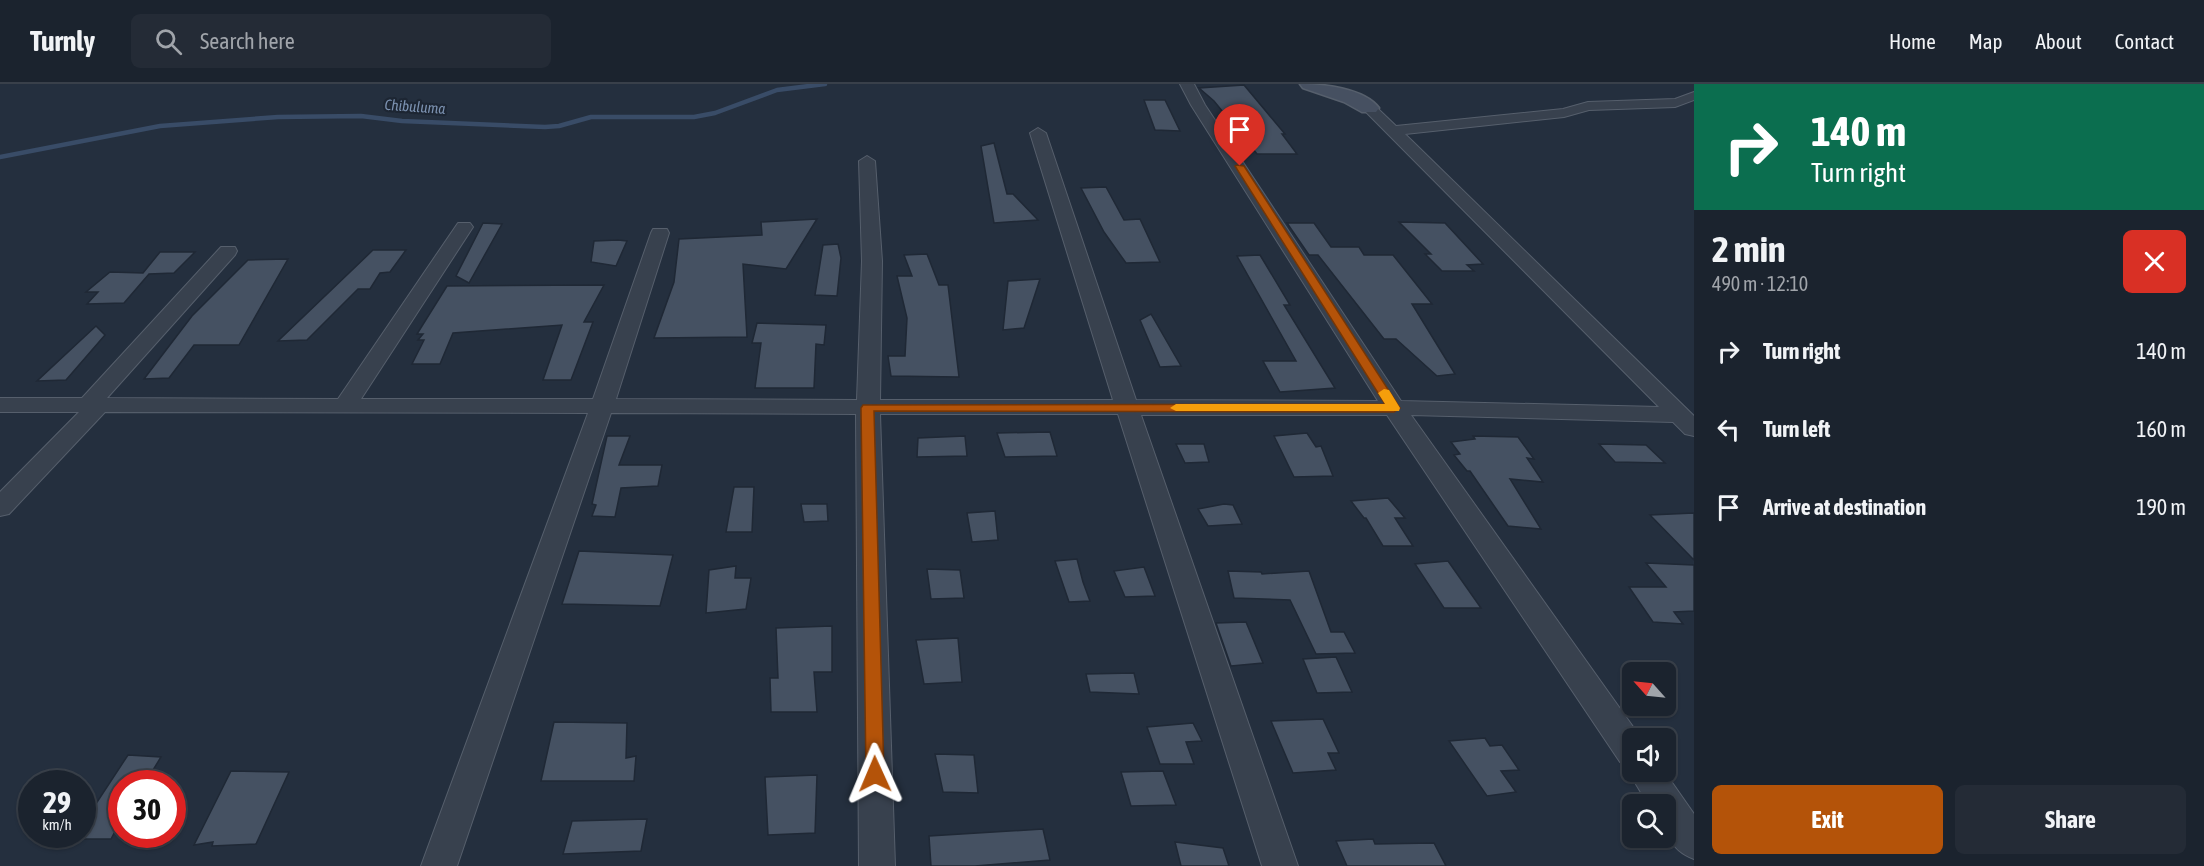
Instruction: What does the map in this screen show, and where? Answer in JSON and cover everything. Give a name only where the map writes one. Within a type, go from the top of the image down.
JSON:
[{"type":"street","points":[[1187,84],[1198,105],[1227,146],[1394,408],[1622,738]]},
{"type":"street","points":[[1309,84],[1351,98],[1369,108],[1687,422]]},
{"type":"street","points":[[1394,131],[1564,113],[1584,106],[1675,103],[1682,102],[1686,97],[1694,96]]},
{"type":"street","points":[[1038,133],[1055,191],[1129,407],[1280,866]]},
{"type":"street","points":[[867,161],[872,261],[868,408],[877,866]]},
{"type":"street","points":[[345,405],[464,227]]},
{"type":"street","points":[[439,866],[602,406],[660,233]]},
{"type":"street","points":[[0,508],[228,251]]},
{"type":"street","points":[[0,405],[1394,408],[1687,422]]},
{"type":"street","points":[[1652,782],[1694,843]]},
{"type":"building","points":[[1244,85],[1285,134],[1282,134],[1297,154],[1257,154],[1214,101],[1199,88]]},
{"type":"building","points":[[1144,100],[1165,100],[1180,131],[1155,130]]},
{"type":"building","points":[[994,143],[1007,194],[1013,194],[1038,220],[994,223],[981,146]]},
{"type":"building","points":[[1106,187],[1124,220],[1140,219],[1160,262],[1126,263],[1104,232],[1081,188]]},
{"type":"building","points":[[817,219],[786,269],[743,264],[747,337],[654,338],[674,282],[679,239],[762,235],[761,222]]},
{"type":"building","points":[[1399,222],[1445,223],[1483,264],[1467,265],[1474,271],[1442,271],[1425,254],[1431,254]]},
{"type":"building","points":[[483,223],[502,224],[469,283],[456,276]]},
{"type":"building","points":[[1287,223],[1314,223],[1331,247],[1359,247],[1364,255],[1393,255],[1432,304],[1412,304],[1455,374],[1437,376],[1396,339],[1384,339],[1318,255],[1309,255]]},
{"type":"building","points":[[594,241],[627,241],[616,266],[591,262]]},
{"type":"building","points":[[838,244],[841,258],[837,296],[815,295],[823,245]]},
{"type":"building","points":[[373,250],[406,250],[390,272],[380,273],[370,289],[358,289],[307,340],[278,341]]},
{"type":"building","points":[[160,252],[195,252],[174,273],[149,274],[124,303],[87,304],[98,292],[86,292],[110,272],[143,273]]},
{"type":"building","points":[[927,254],[939,285],[948,285],[959,377],[891,376],[888,356],[905,356],[907,318],[897,276],[912,276],[904,255]]},
{"type":"building","points":[[1260,255],[1290,305],[1284,305],[1335,388],[1280,392],[1263,361],[1296,361],[1237,256]]},
{"type":"building","points":[[288,259],[239,345],[194,345],[169,378],[144,379],[192,316],[248,260]]},
{"type":"building","points":[[1040,279],[1024,328],[1003,330],[1008,281]]},
{"type":"building","points":[[604,285],[584,322],[593,322],[571,380],[543,380],[562,325],[453,333],[440,364],[412,364],[424,340],[418,340],[423,334],[417,334],[447,286]]},
{"type":"building","points":[[1151,314],[1181,366],[1160,367],[1140,320]]},
{"type":"building","points":[[757,323],[826,325],[824,345],[816,344],[814,388],[755,388],[761,343],[752,343]]},
{"type":"building","points":[[96,326],[105,335],[66,380],[37,381]]},
{"type":"building","points":[[1050,432],[1057,456],[1005,457],[997,433]]},
{"type":"building","points":[[1307,433],[1316,447],[1321,446],[1333,476],[1294,477],[1274,436]]},
{"type":"building","points":[[607,436],[630,436],[619,465],[662,465],[658,486],[621,488],[615,517],[592,516],[596,505],[592,504]]},
{"type":"building","points":[[965,436],[967,456],[917,457],[918,438]]},
{"type":"building","points":[[1473,436],[1518,437],[1534,459],[1527,458],[1543,482],[1510,479],[1541,529],[1508,526],[1470,471],[1467,471],[1454,455],[1460,454],[1451,442],[1475,439]]},
{"type":"building","points":[[1176,444],[1204,444],[1209,462],[1185,463]]},
{"type":"building","points":[[1599,444],[1646,445],[1665,463],[1615,462]]},
{"type":"building","points":[[734,487],[754,487],[752,532],[726,532]]},
{"type":"building","points":[[1388,498],[1405,518],[1395,518],[1413,546],[1383,546],[1366,518],[1351,501]]},
{"type":"building","points":[[801,504],[827,504],[828,521],[804,522]]},
{"type":"building","points":[[1224,504],[1233,505],[1242,524],[1208,526],[1198,509]]},
{"type":"building","points":[[995,511],[998,540],[972,542],[967,513]]},
{"type":"building","points":[[1694,513],[1694,560],[1650,515]]},
{"type":"building","points":[[579,551],[673,555],[660,606],[562,604]]},
{"type":"building","points":[[1077,559],[1090,601],[1069,602],[1055,561]]},
{"type":"building","points":[[1448,561],[1481,608],[1444,608],[1415,564]]},
{"type":"building","points":[[1646,563],[1694,565],[1694,611],[1674,612],[1683,624],[1653,622],[1629,587],[1666,587]]},
{"type":"building","points":[[736,566],[735,578],[751,578],[746,609],[706,613],[709,570]]},
{"type":"building","points":[[1144,567],[1155,596],[1125,597],[1114,571]]},
{"type":"building","points":[[927,569],[960,570],[964,598],[931,599]]},
{"type":"building","points":[[1228,571],[1261,572],[1262,574],[1309,571],[1331,632],[1344,632],[1355,653],[1316,654],[1290,600],[1234,598]]},
{"type":"building","points":[[1246,622],[1263,663],[1231,666],[1216,623]]},
{"type":"building","points":[[832,626],[832,672],[814,672],[817,712],[771,712],[770,678],[778,678],[776,628]]},
{"type":"building","points":[[958,638],[962,682],[924,684],[916,640]]},
{"type":"building","points":[[1336,657],[1352,692],[1317,693],[1303,659]]},
{"type":"building","points":[[1134,673],[1139,694],[1090,692],[1086,674]]},
{"type":"building","points":[[1323,719],[1339,753],[1328,753],[1336,770],[1293,773],[1271,721]]},
{"type":"building","points":[[554,722],[627,723],[626,758],[636,756],[634,781],[541,781]]},
{"type":"building","points":[[1193,723],[1202,741],[1186,742],[1194,764],[1160,764],[1147,727]]},
{"type":"building","points":[[1485,738],[1490,746],[1502,745],[1519,770],[1501,771],[1516,792],[1487,796],[1449,741]]},
{"type":"building","points":[[935,754],[974,755],[978,793],[943,792]]},
{"type":"building","points":[[128,755],[161,757],[153,770],[118,770]]},
{"type":"building","points":[[231,771],[289,772],[256,844],[212,846],[213,842],[194,845]]},
{"type":"building","points":[[1163,771],[1176,805],[1131,806],[1121,772]]},
{"type":"building","points":[[817,775],[815,833],[768,835],[765,777]]},
{"type":"building","points":[[108,785],[108,839],[96,839],[96,804]]},
{"type":"building","points":[[647,819],[641,851],[563,854],[572,821]]},
{"type":"building","points":[[1043,829],[1050,860],[975,866],[931,866],[929,836]]},
{"type":"building","points":[[1373,839],[1375,844],[1434,843],[1446,866],[1347,866],[1336,841]]},
{"type":"building","points":[[1175,842],[1223,848],[1229,866],[1181,866]]},
{"type":"waterway","name":"Chibuluma","points":[[0,157],[160,126],[278,117],[361,116],[402,121],[545,127],[559,126],[591,117],[694,117],[715,113],[777,90],[825,84]]},
{"type":"slow traffic","points":[[1176,408],[1394,408],[1384,393]]},
{"type":"route","points":[[875,774],[868,408],[1394,408],[1240,166]]}]
